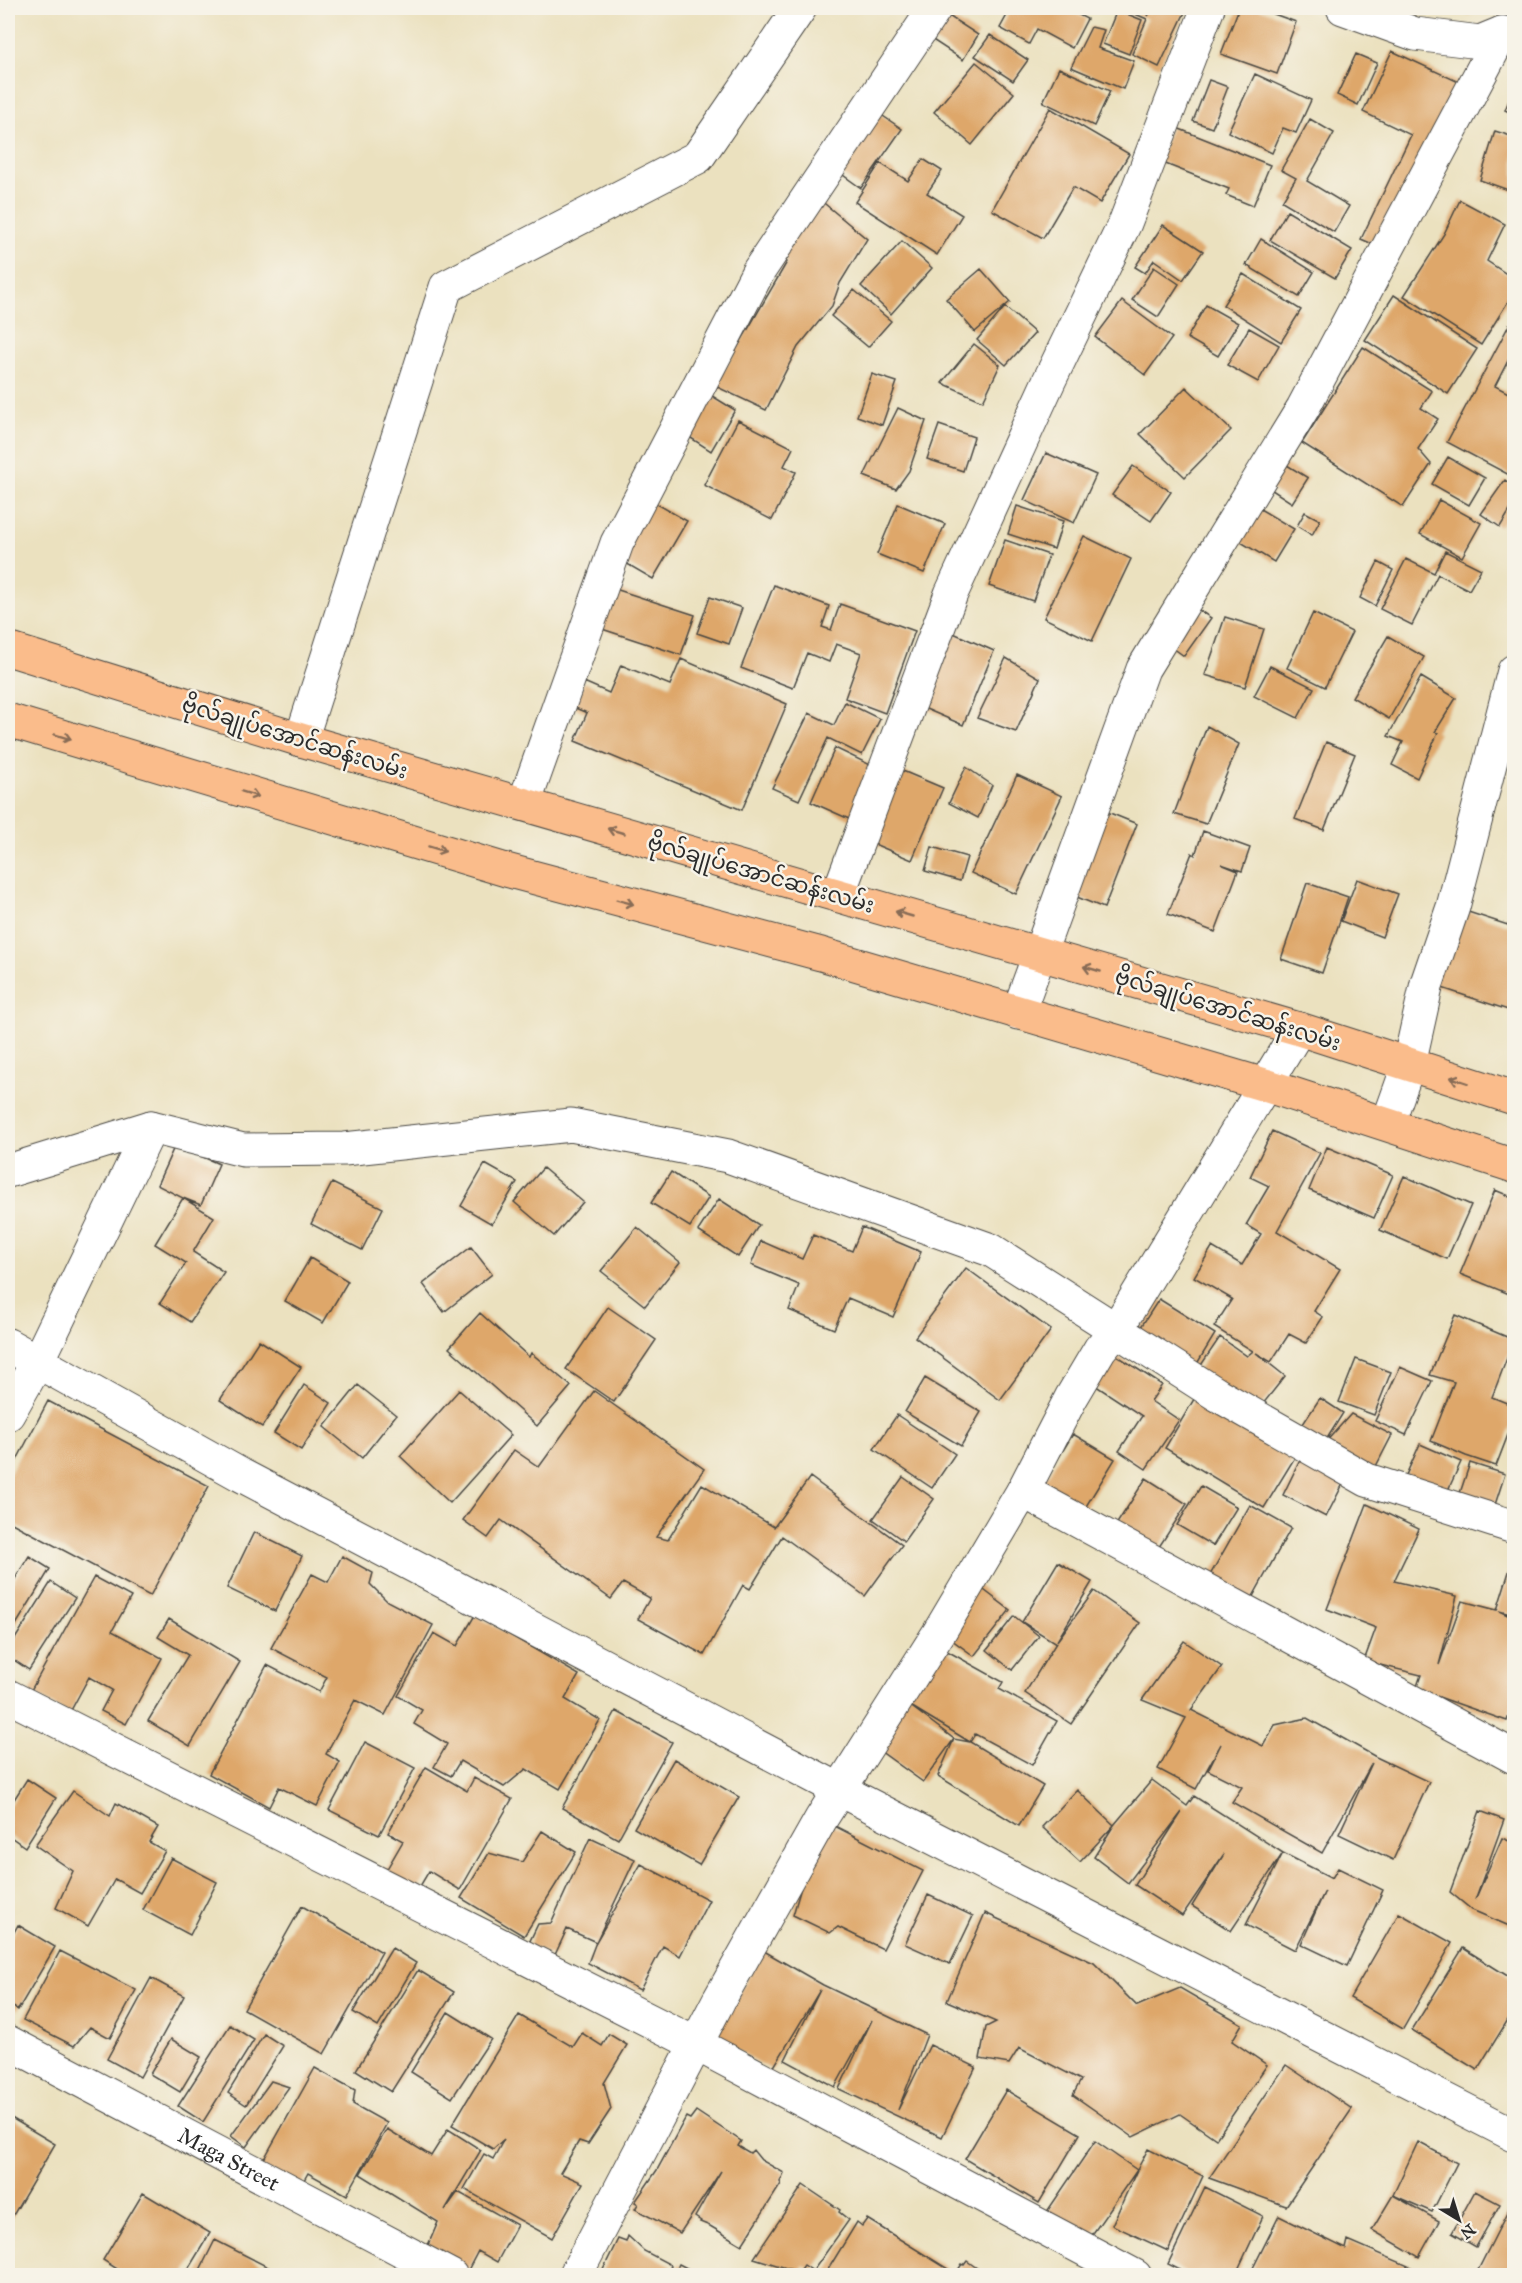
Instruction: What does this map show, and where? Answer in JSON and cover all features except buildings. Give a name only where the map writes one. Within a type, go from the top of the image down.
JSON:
[{"type":"highway","name":"ဗိုလ်ချုပ်အောင်ဆန်းလမ်း","points":[[8,649],[301,740],[1299,1029],[1515,1098]]},
{"type":"highway","points":[[8,720],[506,870],[821,954],[1264,1085],[1515,1166]]},
{"type":"street","points":[[301,740],[446,287],[698,158],[800,8]]},
{"type":"street","points":[[524,804],[623,533],[758,272],[935,8]]},
{"type":"street","points":[[838,895],[951,594],[1125,223],[1208,8]]},
{"type":"street","points":[[1343,8],[1415,34],[1480,42],[1508,33]]},
{"type":"street","points":[[1018,1013],[1143,669],[1303,408],[1508,33]]},
{"type":"street","points":[[1388,1124],[1408,1064],[1427,983],[1453,907],[1515,671]]},
{"type":"street","points":[[575,2276],[696,2044],[821,1819],[940,1631],[1023,1491],[1071,1398],[1100,1349],[1116,1330],[1299,1029]]},
{"type":"street","points":[[8,1171],[151,1127],[243,1150],[344,1149],[571,1125],[716,1154],[991,1250],[1259,1420],[1367,1480],[1515,1527]]},
{"type":"street","points":[[8,1414],[38,1361],[151,1127]]},
{"type":"street","points":[[8,1345],[241,1475],[840,1790],[1515,2135]]},
{"type":"street","points":[[1023,1491],[1515,1757]]},
{"type":"street","points":[[8,1696],[696,2044],[1135,2276]]},
{"type":"street","name":"Maga Street","points":[[8,2042],[451,2276]]}]
